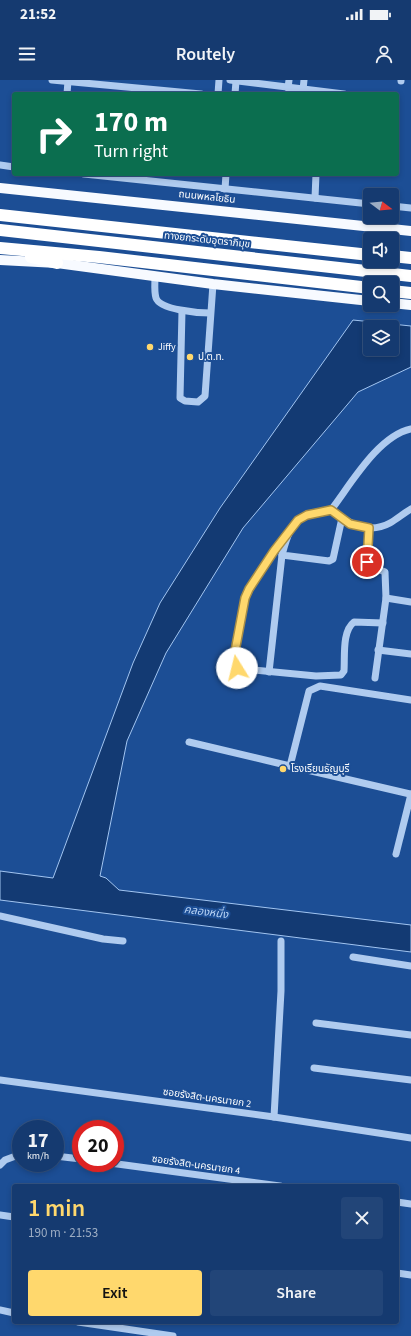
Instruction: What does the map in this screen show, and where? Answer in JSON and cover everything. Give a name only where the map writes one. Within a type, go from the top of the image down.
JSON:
[{"type":"highway","name":"ทางยกระดับอุตราภิมุข","points":[[0,214],[363,253]]},
{"type":"highway","name":"ทางยกระดับอุตราภิมุข","points":[[0,230],[411,276]]},
{"type":"highway","points":[[0,249],[57,263]]},
{"type":"highway","points":[[0,249],[99,257],[363,287]]},
{"type":"highway","points":[[399,257],[411,258]]},
{"type":"highway","points":[[399,292],[411,293]]},
{"type":"main road","name":"ถนนพหลโยธิน","points":[[0,188],[91,196],[411,232]]},
{"type":"main road","points":[[0,260],[57,263],[213,284],[363,300]]},
{"type":"main road","points":[[399,304],[411,306]]},
{"type":"street","points":[[52,80],[68,82],[134,84],[146,91],[164,92]]},
{"type":"street","points":[[218,92],[219,80]]},
{"type":"street","points":[[235,92],[233,80],[299,91],[314,92]]},
{"type":"street","points":[[288,88],[289,80]]},
{"type":"street","points":[[299,91],[304,80]]},
{"type":"street","points":[[67,92],[68,82]]},
{"type":"street","points":[[0,165],[12,167]]},
{"type":"street","points":[[120,176],[138,177],[225,189],[363,203]]},
{"type":"street","points":[[225,189],[226,176]]},
{"type":"street","points":[[315,198],[316,176]]},
{"type":"street","points":[[399,207],[411,208]]},
{"type":"street","points":[[155,276],[156,300],[182,311],[210,313]]},
{"type":"street","points":[[182,311],[180,398],[185,401],[198,402],[205,396],[213,284]]},
{"type":"street","points":[[383,624],[354,622],[350,625],[346,637],[344,671],[341,676],[316,676],[234,668],[233,662],[245,598],[262,568],[298,520],[307,515],[331,510],[376,452],[393,436],[411,429]]},
{"type":"street","points":[[331,510],[350,524],[369,528],[390,523],[411,509]]},
{"type":"street","points":[[282,555],[329,561],[333,559],[342,518]]},
{"type":"street","points":[[369,528],[367,562],[370,568],[386,572],[386,598],[374,678]]},
{"type":"street","points":[[269,672],[282,555],[286,537]]},
{"type":"street","points":[[386,598],[411,602]]},
{"type":"street","points":[[378,650],[411,654]]},
{"type":"street","points":[[290,766],[309,691],[314,687],[320,686],[411,700]]},
{"type":"street","points":[[189,742],[410,794],[396,854]]},
{"type":"street","points":[[0,916],[103,939],[124,941]]},
{"type":"street","points":[[274,1117],[281,991],[281,941]]},
{"type":"street","points":[[353,958],[411,966]]},
{"type":"street","points":[[316,1023],[411,1035]]},
{"type":"street","points":[[314,1068],[411,1080]]},
{"type":"street","name":"ซอยรังสิต-นครนายก 2","points":[[0,1080],[274,1117],[411,1138]]},
{"type":"street","points":[[0,1165],[5,1160],[12,1157]]},
{"type":"street","name":"ซอยรังสิต-นครนายก 4","points":[[124,1165],[265,1184]]},
{"type":"street","points":[[399,1202],[411,1204]]},
{"type":"street","points":[[0,1215],[12,1218]]},
{"type":"street","points":[[399,1273],[411,1275]]},
{"type":"street","points":[[0,1310],[12,1313]]},
{"type":"street","points":[[91,1324],[172,1336]]},
{"type":"water","name":"คลองหนึ่ง","points":[[353,320],[363,321],[363,356],[399,356],[399,325],[411,326],[411,367],[358,392],[243,528],[166,653],[127,741],[100,876],[106,878],[119,890],[411,925],[411,952],[0,900],[0,871],[53,878],[133,663],[160,603],[220,508]]},
{"type":"place","name":"Jiffy","points":[[150,347]]},
{"type":"place","name":"ป.ต.ท.","points":[[190,357]]},
{"type":"place","name":"โรงเรียนธัญบุรี","points":[[283,769]]},
{"type":"route","points":[[237,668],[232,666],[245,598],[262,568],[298,520],[307,515],[331,510],[350,524],[369,528],[367,562]]}]
